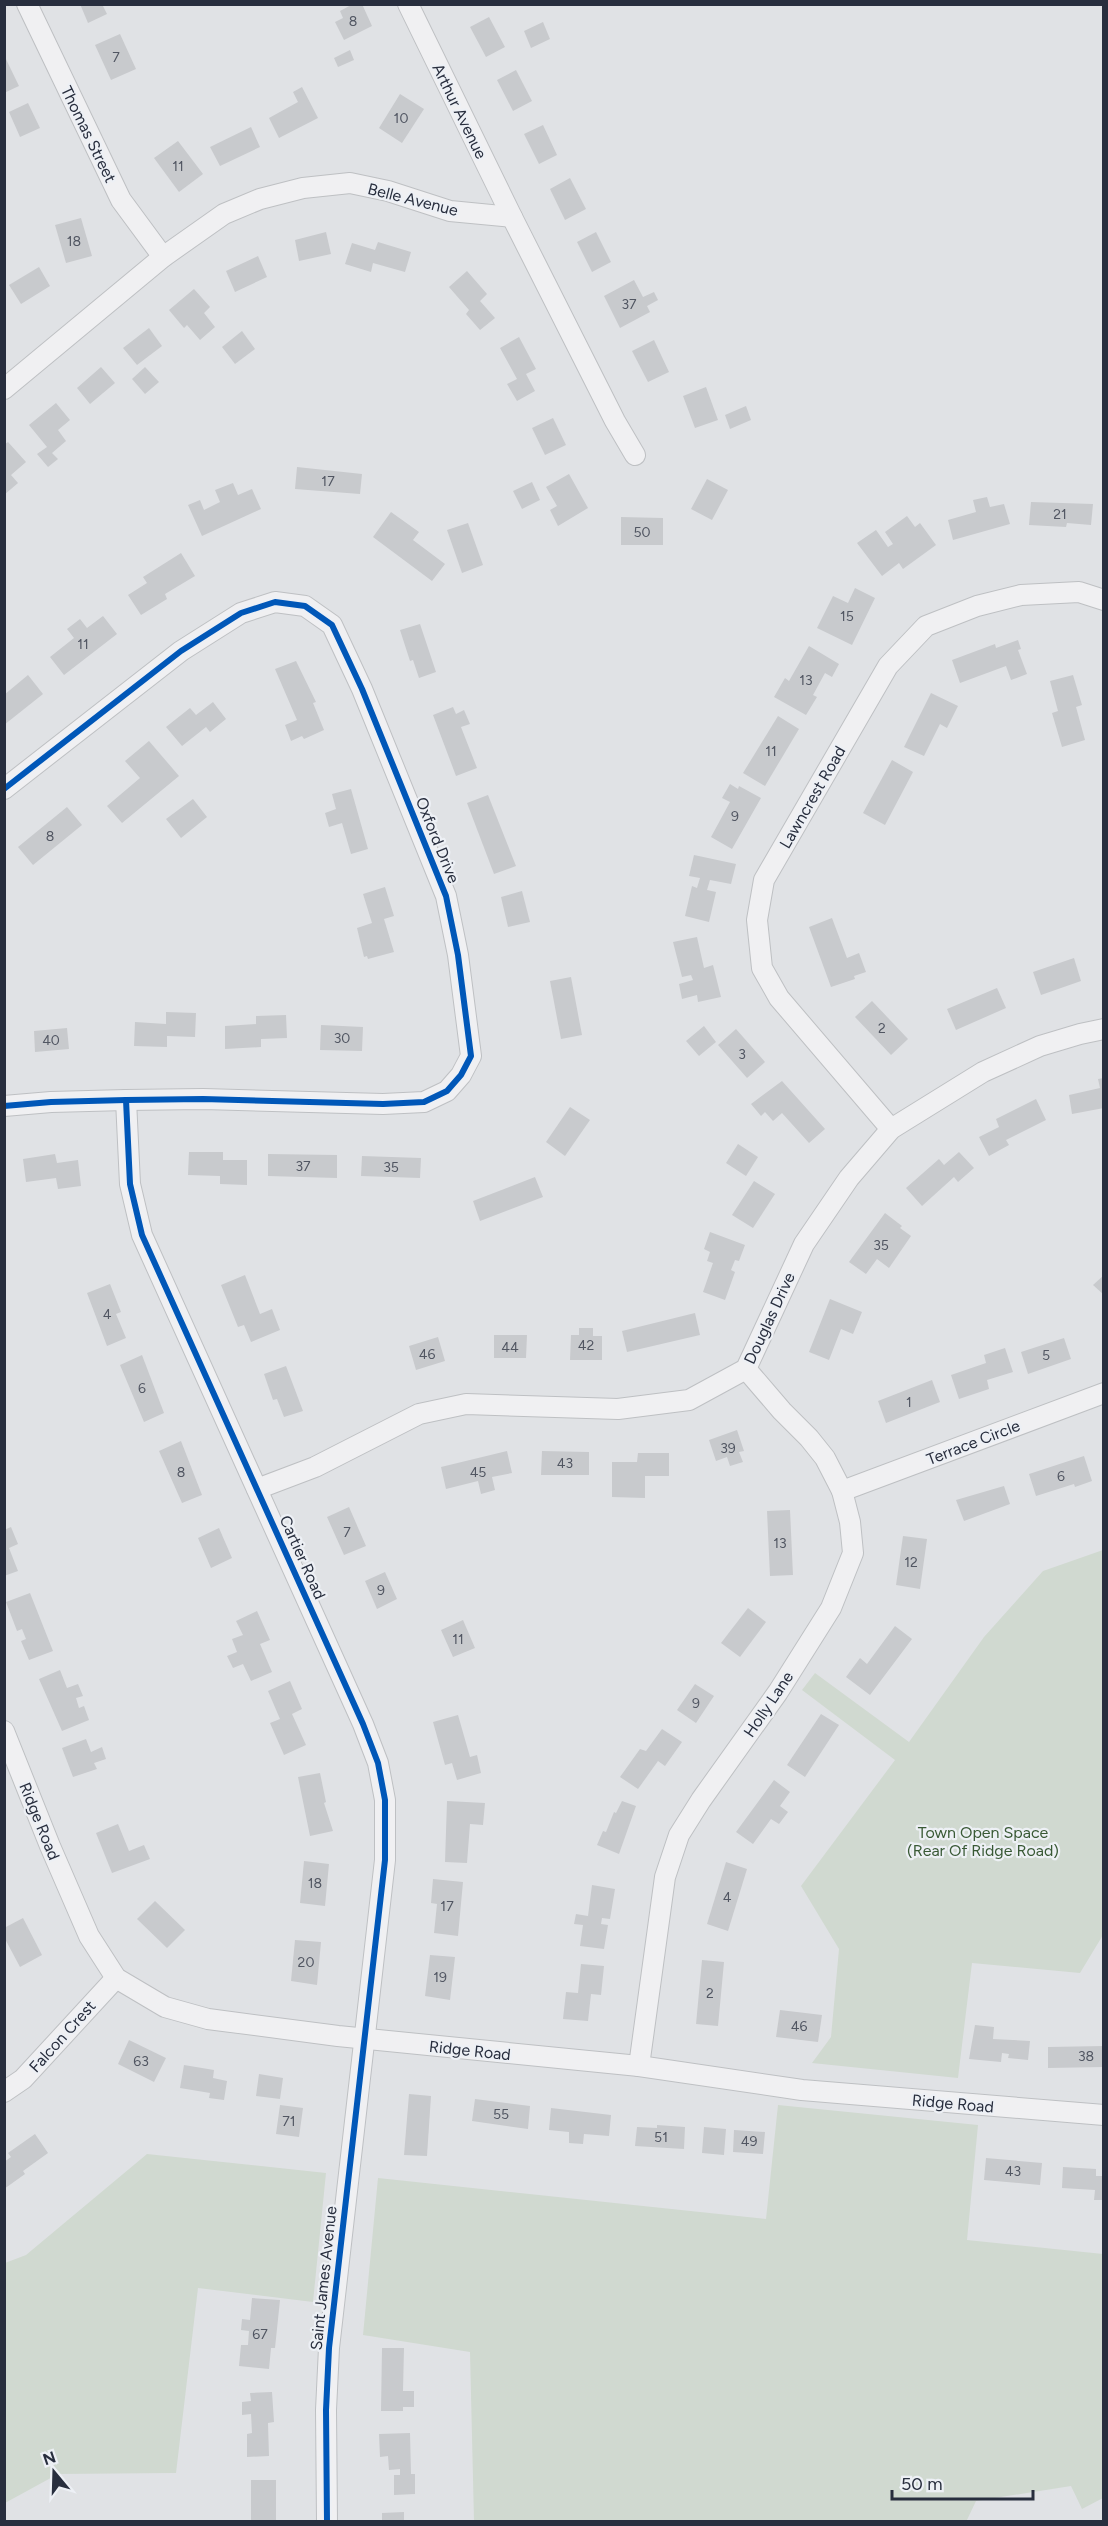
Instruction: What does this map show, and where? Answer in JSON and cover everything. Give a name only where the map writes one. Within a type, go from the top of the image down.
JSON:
[{"type":"street","name":"Thomas Street","points":[[27,4],[121,200],[163,257]]},
{"type":"street","name":"Arthur Avenue","points":[[408,4],[512,217]]},
{"type":"street","name":"Belle Avenue","points":[[4,389],[163,257],[224,214],[260,199],[303,188],[350,183],[388,191],[450,211],[512,217]]},
{"type":"street","points":[[512,217],[615,421],[635,455]]},
{"type":"street","name":"Lawncrest Road","points":[[891,1129],[779,998],[762,968],[757,920],[764,880],[888,666],[926,626],[978,606],[1021,595],[1078,592],[1104,600]]},
{"type":"street","name":"Oxford Drive","points":[[4,789],[182,651],[241,613],[275,602],[305,606],[332,625],[362,689],[446,896],[458,955],[471,1056],[461,1075],[447,1091],[424,1102],[383,1104],[203,1099],[51,1102],[4,1106]]},
{"type":"street","name":"Douglas Drive","points":[[257,1489],[315,1467],[418,1414],[466,1404],[618,1409],[689,1400],[746,1369],[804,1244],[849,1178],[891,1129],[983,1072],[1040,1046],[1104,1029]]},
{"type":"street","name":"Cartier Road","points":[[126,1100],[130,1184],[142,1235],[363,1724],[378,1763],[385,1800],[385,1860],[363,2039]]},
{"type":"street","name":"Holly Lane","points":[[639,2066],[664,1876],[679,1835],[701,1800],[778,1692],[835,1599],[853,1553],[850,1522],[842,1491],[825,1458],[746,1369]]},
{"type":"street","name":"Terrace Circle","points":[[842,1491],[1104,1393]]},
{"type":"street","name":"Ridge Road","points":[[4,1731],[89,1936],[116,1978],[165,2007],[208,2019],[363,2039],[639,2066],[802,2090],[1104,2115]]},
{"type":"street","name":"Falcon Crest","points":[[4,2092],[23,2079],[116,1978]]},
{"type":"street","name":"Saint James Avenue","points":[[327,2522],[326,2410],[329,2348],[363,2039]]},
{"type":"green space","name":"Town Open Space (Rear Of Ridge Road)","points":[[1103,1550],[1103,1935],[1080,1973],[972,1963],[958,2078],[812,2063],[831,2037],[839,1949],[801,1886],[895,1760],[802,1690],[815,1673],[909,1742],[984,1637],[1043,1571]]},
{"type":"green space","points":[[778,2105],[978,2125],[967,2240],[1103,2254],[1103,2498],[1082,2509],[1071,2486],[976,2501],[966,2522],[474,2521],[470,2352],[363,2335],[378,2178],[766,2219]]},
{"type":"green space","points":[[147,2154],[326,2173],[313,2302],[198,2288],[176,2473],[58,2474],[5,2503],[5,2263],[26,2255]]},
{"type":"building","points":[[80,4],[102,4],[107,14],[88,23]]},
{"type":"building","points":[[353,4],[362,4],[372,26],[344,40],[335,22],[343,18],[340,11]]},
{"type":"building","points":[[489,17],[505,47],[486,57],[470,27]]},
{"type":"building","points":[[543,22],[550,39],[531,48],[524,31]]},
{"type":"building","points":[[120,34],[136,69],[111,80],[95,45]]},
{"type":"building","points":[[350,50],[354,60],[338,67],[334,58]]},
{"type":"building","points":[[4,55],[19,86],[4,93]]},
{"type":"building","points":[[516,70],[532,101],[513,111],[497,80]]},
{"type":"building","points":[[302,87],[318,118],[279,138],[269,118],[298,102],[293,92]]},
{"type":"building","points":[[400,94],[424,109],[402,143],[379,128]]},
{"type":"building","points":[[28,103],[40,128],[20,137],[9,112]]},
{"type":"building","points":[[543,125],[557,155],[539,164],[524,134]]},
{"type":"building","points":[[251,127],[260,147],[220,166],[210,147]]},
{"type":"building","points":[[178,141],[203,174],[179,192],[154,158]]},
{"type":"building","points":[[570,178],[586,209],[565,220],[550,189]]},
{"type":"building","points":[[81,218],[92,256],[66,263],[55,225]]},
{"type":"building","points":[[326,232],[331,254],[299,261],[295,240]]},
{"type":"building","points":[[596,232],[611,262],[592,272],[577,242]]},
{"type":"building","points":[[378,242],[411,252],[405,272],[373,263],[371,272],[345,264],[352,243],[375,250]]},
{"type":"building","points":[[258,256],[267,277],[235,292],[226,271]]},
{"type":"building","points":[[39,267],[50,286],[21,304],[9,285]]},
{"type":"building","points":[[467,271],[487,294],[480,301],[495,318],[480,330],[466,314],[469,310],[449,287]]},
{"type":"building","points":[[634,280],[643,297],[654,292],[658,300],[647,306],[650,312],[620,328],[604,296]]},
{"type":"building","points":[[194,289],[210,307],[204,313],[215,327],[200,340],[187,325],[184,328],[169,310]]},
{"type":"building","points":[[149,328],[162,346],[137,365],[123,348]]},
{"type":"building","points":[[242,331],[255,349],[235,364],[222,347]]},
{"type":"building","points":[[519,337],[536,369],[526,374],[535,391],[517,401],[507,384],[517,379],[500,348]]},
{"type":"building","points":[[654,340],[669,372],[648,382],[632,351]]},
{"type":"building","points":[[101,367],[115,383],[90,404],[77,388]]},
{"type":"building","points":[[145,367],[159,382],[145,394],[132,379]]},
{"type":"building","points":[[706,387],[718,420],[695,428],[683,396]]},
{"type":"building","points":[[56,403],[70,420],[58,430],[66,441],[52,453],[58,459],[48,467],[37,454],[47,447],[29,425]]},
{"type":"building","points":[[746,406],[751,420],[730,429],[725,415]]},
{"type":"building","points":[[553,418],[566,445],[545,455],[532,428]]},
{"type":"building","points":[[8,442],[26,462],[11,475],[18,483],[4,495],[4,445]]},
{"type":"building","points":[[297,467],[362,474],[360,494],[295,489]]},
{"type":"building","points":[[569,474],[588,508],[558,526],[550,510],[557,506],[546,487]]},
{"type":"building","points":[[707,479],[728,490],[712,520],[691,509]]},
{"type":"building","points":[[532,482],[540,500],[522,509],[513,491]]},
{"type":"building","points":[[233,483],[238,495],[252,489],[261,509],[202,536],[188,505],[200,500],[204,510],[220,502],[215,490]]},
{"type":"building","points":[[987,497],[990,507],[1004,504],[1010,524],[953,540],[948,520],[976,512],[973,500]]},
{"type":"building","points":[[1031,502],[1093,504],[1091,525],[1067,523],[1066,527],[1029,525]]},
{"type":"building","points":[[391,512],[419,532],[413,540],[445,564],[432,581],[373,537]]},
{"type":"building","points":[[907,516],[915,527],[920,523],[936,545],[903,569],[899,563],[882,576],[857,543],[876,530],[888,547],[893,544],[885,532]]},
{"type":"building","points":[[621,517],[663,518],[663,545],[621,545]]},
{"type":"building","points":[[468,523],[483,565],[462,573],[447,530]]},
{"type":"building","points":[[181,553],[195,576],[165,594],[167,599],[141,615],[128,595],[147,583],[143,577]]},
{"type":"building","points":[[855,588],[875,598],[852,645],[817,628],[833,596],[848,603]]},
{"type":"building","points":[[103,616],[117,634],[64,675],[50,657],[74,638],[67,629],[80,619],[87,628]]},
{"type":"building","points":[[420,624],[436,672],[419,678],[413,660],[410,661],[400,630]]},
{"type":"building","points":[[1018,640],[1021,649],[1018,650],[1027,674],[1011,680],[1006,666],[960,683],[952,660],[995,644],[996,648]]},
{"type":"building","points":[[809,646],[839,664],[832,677],[825,673],[813,695],[817,697],[806,715],[774,697],[785,678],[789,681]]},
{"type":"building","points":[[296,661],[316,702],[313,703],[324,730],[304,739],[302,736],[291,741],[285,725],[297,720],[275,669]]},
{"type":"building","points":[[28,675],[43,694],[4,725],[4,695]]},
{"type":"building","points":[[1073,675],[1082,705],[1076,707],[1085,740],[1062,747],[1052,713],[1058,711],[1050,681]]},
{"type":"building","points":[[931,693],[958,706],[947,728],[940,724],[924,756],[904,747]]},
{"type":"building","points":[[213,702],[226,719],[210,732],[206,727],[182,746],[166,727],[190,708],[196,715]]},
{"type":"building","points":[[453,707],[456,714],[464,710],[470,724],[461,727],[477,768],[456,776],[433,715]]},
{"type":"building","points":[[778,716],[799,729],[765,786],[743,773]]},
{"type":"building","points":[[149,741],[179,776],[122,823],[107,806],[140,778],[125,761]]},
{"type":"building","points":[[892,760],[913,772],[885,825],[863,813]]},
{"type":"building","points":[[730,784],[738,789],[739,786],[761,798],[732,849],[711,837],[730,802],[722,798]]},
{"type":"building","points":[[351,789],[368,849],[351,854],[342,823],[329,827],[325,813],[336,809],[332,794]]},
{"type":"building","points":[[488,795],[516,866],[494,874],[467,803]]},
{"type":"building","points":[[193,799],[207,817],[181,838],[166,819]]},
{"type":"building","points":[[67,807],[82,825],[33,865],[18,847]]},
{"type":"building","points":[[694,855],[736,864],[731,884],[710,880],[707,890],[716,892],[709,922],[685,916],[692,886],[697,888],[700,878],[689,876]]},
{"type":"building","points":[[385,887],[394,916],[384,919],[394,952],[368,959],[367,956],[364,957],[357,928],[372,923],[363,894]]},
{"type":"building","points":[[522,891],[530,922],[508,927],[501,897]]},
{"type":"building","points":[[832,918],[847,958],[859,953],[866,972],[854,976],[855,979],[831,987],[809,927]]},
{"type":"building","points":[[697,937],[704,968],[713,965],[721,997],[698,1002],[697,995],[682,999],[679,984],[693,980],[691,975],[682,977],[673,942]]},
{"type":"building","points":[[1074,958],[1081,981],[1041,995],[1033,972]]},
{"type":"building","points":[[571,977],[582,1035],[561,1039],[550,981]]},
{"type":"building","points":[[997,988],[1006,1008],[956,1030],[947,1009]]},
{"type":"building","points":[[872,1001],[908,1039],[891,1055],[855,1017]]},
{"type":"building","points":[[166,1012],[196,1013],[195,1037],[167,1036],[167,1047],[134,1046],[135,1022],[166,1024]]},
{"type":"building","points":[[286,1015],[287,1038],[261,1039],[261,1047],[225,1049],[225,1026],[256,1024],[256,1016]]},
{"type":"building","points":[[321,1025],[363,1027],[362,1051],[320,1050]]},
{"type":"building","points":[[704,1026],[716,1042],[699,1056],[686,1041]]},
{"type":"building","points":[[67,1028],[69,1049],[35,1052],[34,1031]]},
{"type":"building","points":[[736,1029],[765,1062],[747,1078],[718,1045]]},
{"type":"building","points":[[1104,1078],[1104,1108],[1072,1114],[1069,1095],[1100,1088],[1098,1079]]},
{"type":"building","points":[[782,1081],[825,1129],[809,1143],[782,1113],[773,1121],[765,1112],[761,1116],[751,1104]]},
{"type":"building","points":[[1036,1099],[1046,1120],[1006,1140],[1009,1145],[989,1156],[979,1137],[999,1127],[996,1119]]},
{"type":"building","points":[[570,1107],[590,1120],[565,1156],[546,1142]]},
{"type":"building","points":[[738,1144],[758,1157],[746,1176],[726,1163]]},
{"type":"building","points":[[189,1152],[223,1152],[223,1160],[247,1160],[247,1185],[220,1184],[220,1176],[188,1175]]},
{"type":"building","points":[[959,1152],[974,1168],[958,1182],[954,1177],[922,1206],[906,1188],[939,1159],[944,1165]]},
{"type":"building","points":[[55,1154],[57,1163],[78,1160],[81,1186],[58,1189],[56,1178],[26,1182],[23,1159]]},
{"type":"building","points":[[268,1154],[337,1155],[337,1178],[268,1176]]},
{"type":"building","points":[[362,1156],[421,1158],[420,1178],[361,1176]]},
{"type":"building","points":[[535,1177],[543,1197],[480,1221],[473,1201]]},
{"type":"building","points":[[754,1181],[775,1194],[753,1228],[732,1215]]},
{"type":"building","points":[[885,1213],[911,1236],[889,1268],[877,1259],[866,1274],[849,1262]]},
{"type":"building","points":[[710,1232],[745,1245],[739,1261],[735,1260],[731,1270],[735,1272],[725,1300],[703,1292],[713,1263],[707,1261],[710,1252],[704,1249]]},
{"type":"building","points":[[245,1275],[260,1314],[272,1309],[280,1330],[251,1342],[244,1325],[238,1327],[221,1285]]},
{"type":"building","points":[[1104,1275],[1104,1295],[1093,1285]]},
{"type":"building","points":[[110,1284],[121,1312],[116,1314],[126,1338],[107,1346],[87,1293]]},
{"type":"building","points":[[830,1299],[862,1312],[853,1334],[841,1329],[829,1360],[809,1352]]},
{"type":"building","points":[[695,1313],[700,1335],[627,1352],[622,1331]]},
{"type":"building","points":[[579,1328],[593,1328],[593,1336],[602,1336],[602,1360],[570,1360],[571,1335],[579,1335]]},
{"type":"building","points":[[494,1335],[527,1335],[526,1358],[494,1358]]},
{"type":"building","points":[[438,1337],[445,1361],[416,1370],[409,1346]]},
{"type":"building","points":[[1064,1338],[1071,1359],[1028,1374],[1021,1352]]},
{"type":"building","points":[[1005,1348],[1013,1372],[987,1380],[989,1389],[959,1399],[951,1375],[986,1363],[984,1355]]},
{"type":"building","points":[[142,1355],[164,1413],[144,1422],[120,1365]]},
{"type":"building","points":[[286,1366],[303,1411],[284,1417],[277,1399],[273,1400],[264,1374]]},
{"type":"building","points":[[932,1380],[940,1402],[886,1423],[878,1401]]},
{"type":"building","points":[[737,1430],[744,1451],[739,1452],[743,1462],[730,1466],[727,1457],[716,1461],[709,1440]]},
{"type":"building","points":[[181,1441],[202,1495],[182,1503],[159,1451]]},
{"type":"building","points":[[507,1451],[512,1473],[492,1477],[495,1490],[481,1494],[478,1481],[446,1489],[441,1467]]},
{"type":"building","points":[[542,1451],[589,1452],[589,1475],[541,1475]]},
{"type":"building","points":[[638,1453],[669,1453],[669,1476],[645,1476],[645,1498],[612,1497],[612,1462],[637,1462]]},
{"type":"building","points":[[1084,1456],[1092,1481],[1036,1496],[1029,1474]]},
{"type":"building","points":[[1004,1486],[1010,1504],[964,1521],[956,1500]]},
{"type":"building","points":[[349,1507],[366,1546],[344,1555],[327,1517]]},
{"type":"building","points":[[790,1510],[793,1575],[770,1576],[767,1511]]},
{"type":"building","points":[[11,1527],[18,1544],[9,1548],[18,1571],[4,1576],[4,1530]]},
{"type":"building","points":[[219,1528],[232,1558],[211,1568],[198,1538]]},
{"type":"building","points":[[903,1536],[927,1539],[920,1589],[896,1585]]},
{"type":"building","points":[[385,1572],[397,1599],[377,1609],[365,1581]]},
{"type":"building","points":[[30,1593],[53,1651],[29,1660],[21,1641],[26,1639],[22,1629],[17,1631],[6,1602]]},
{"type":"building","points":[[748,1608],[766,1622],[740,1657],[721,1643]]},
{"type":"building","points":[[257,1611],[270,1640],[260,1644],[272,1672],[251,1681],[243,1664],[233,1668],[227,1656],[237,1652],[232,1639],[243,1635],[236,1621]]},
{"type":"building","points":[[463,1620],[475,1648],[453,1657],[441,1630]]},
{"type":"building","points":[[895,1626],[912,1639],[870,1695],[846,1677],[860,1658],[867,1664]]},
{"type":"building","points":[[60,1670],[67,1688],[78,1684],[83,1696],[76,1698],[79,1708],[84,1706],[89,1720],[62,1731],[39,1679]]},
{"type":"building","points":[[290,1681],[302,1709],[292,1714],[306,1745],[284,1755],[270,1723],[280,1719],[268,1691]]},
{"type":"building","points":[[695,1684],[714,1696],[696,1723],[677,1710]]},
{"type":"building","points":[[821,1714],[839,1725],[805,1777],[787,1765]]},
{"type":"building","points":[[458,1715],[470,1757],[477,1755],[481,1773],[457,1780],[452,1763],[445,1765],[433,1722]]},
{"type":"building","points":[[662,1729],[682,1742],[665,1766],[658,1761],[638,1789],[620,1777],[640,1749],[646,1751]]},
{"type":"building","points":[[86,1739],[91,1752],[102,1747],[106,1759],[94,1763],[97,1769],[73,1777],[62,1748]]},
{"type":"building","points":[[320,1773],[326,1802],[324,1803],[333,1831],[310,1836],[298,1777]]},
{"type":"building","points":[[774,1780],[790,1792],[780,1806],[788,1812],[779,1824],[771,1819],[753,1844],[736,1832]]},
{"type":"building","points":[[447,1801],[485,1803],[483,1825],[470,1824],[467,1863],[445,1862]]},
{"type":"building","points":[[622,1801],[636,1806],[619,1854],[597,1845]]},
{"type":"building","points":[[118,1824],[129,1851],[144,1845],[150,1859],[112,1873],[96,1833]]},
{"type":"building","points":[[304,1861],[329,1864],[325,1906],[300,1903]]},
{"type":"building","points":[[726,1862],[747,1869],[728,1931],[707,1924]]},
{"type":"building","points":[[433,1879],[463,1882],[458,1936],[434,1933],[437,1904],[431,1903]]},
{"type":"building","points":[[592,1885],[615,1889],[610,1919],[602,1918],[601,1924],[608,1925],[604,1949],[580,1946],[583,1925],[574,1924],[576,1914],[588,1916]]},
{"type":"building","points":[[155,1901],[185,1930],[167,1948],[137,1919]]},
{"type":"building","points":[[23,1918],[42,1955],[20,1967],[4,1937],[4,1928]]},
{"type":"building","points":[[295,1940],[321,1942],[317,1985],[291,1981]]},
{"type":"building","points":[[430,1955],[455,1957],[450,2000],[425,1996]]},
{"type":"building","points":[[702,1960],[724,1962],[718,2026],[696,2024]]},
{"type":"building","points":[[581,1964],[604,1966],[601,1995],[591,1994],[588,2021],[563,2019],[566,1992],[578,1993]]},
{"type":"building","points":[[780,2010],[822,2015],[818,2042],[776,2037]]},
{"type":"building","points":[[975,2025],[994,2027],[993,2039],[1030,2041],[1028,2060],[1008,2058],[1009,2054],[1002,2053],[1001,2062],[969,2059]]},
{"type":"building","points":[[129,2040],[166,2058],[154,2082],[118,2064]]},
{"type":"building","points":[[1104,2046],[1104,2067],[1048,2068],[1048,2047]]},
{"type":"building","points":[[184,2065],[214,2070],[213,2078],[227,2081],[224,2100],[209,2098],[210,2093],[180,2088]]},
{"type":"building","points":[[259,2074],[283,2078],[280,2099],[256,2096]]},
{"type":"building","points":[[409,2094],[431,2096],[427,2156],[404,2155]]},
{"type":"building","points":[[475,2099],[530,2106],[528,2129],[472,2121]]},
{"type":"building","points":[[280,2105],[303,2108],[299,2137],[276,2134]]},
{"type":"building","points":[[551,2108],[611,2115],[609,2136],[584,2134],[583,2144],[569,2143],[569,2132],[549,2130]]},
{"type":"building","points":[[657,2125],[685,2127],[684,2149],[635,2146],[637,2127],[657,2128]]},
{"type":"building","points":[[704,2127],[726,2129],[724,2155],[702,2153]]},
{"type":"building","points":[[734,2130],[765,2132],[763,2154],[733,2152]]},
{"type":"building","points":[[35,2134],[48,2153],[23,2171],[25,2174],[4,2189],[4,2162],[11,2157],[8,2153]]},
{"type":"building","points":[[986,2158],[1042,2163],[1040,2185],[984,2180]]},
{"type":"building","points":[[1063,2167],[1096,2169],[1096,2176],[1104,2176],[1104,2200],[1094,2200],[1095,2190],[1062,2188]]},
{"type":"building","points":[[252,2298],[280,2300],[275,2348],[271,2348],[269,2369],[239,2366],[241,2345],[248,2345],[249,2331],[241,2330],[242,2319],[250,2320]]},
{"type":"building","points":[[382,2348],[404,2348],[403,2391],[414,2391],[414,2407],[403,2407],[403,2411],[381,2411]]},
{"type":"building","points":[[272,2392],[274,2422],[268,2423],[269,2456],[247,2457],[247,2434],[252,2433],[251,2414],[242,2415],[242,2402],[251,2401],[250,2393]]},
{"type":"building","points":[[410,2433],[411,2474],[415,2474],[415,2494],[394,2495],[394,2475],[400,2475],[400,2469],[389,2470],[388,2456],[380,2457],[379,2434]]},
{"type":"building","points":[[251,2480],[276,2480],[276,2522],[251,2522]]},
{"type":"building","points":[[404,2512],[404,2522],[382,2522],[382,2513]]},
{"type":"cycle path","points":[[4,789],[181,651],[241,613],[275,602],[305,606],[332,625],[362,689],[446,896],[458,955],[471,1056],[461,1075],[447,1091],[424,1102],[383,1104],[203,1099],[51,1102],[4,1106]]},
{"type":"cycle path","points":[[126,1100],[130,1184],[142,1235],[363,1724],[378,1763],[385,1800],[385,1860],[329,2348],[326,2410],[327,2522]]}]
